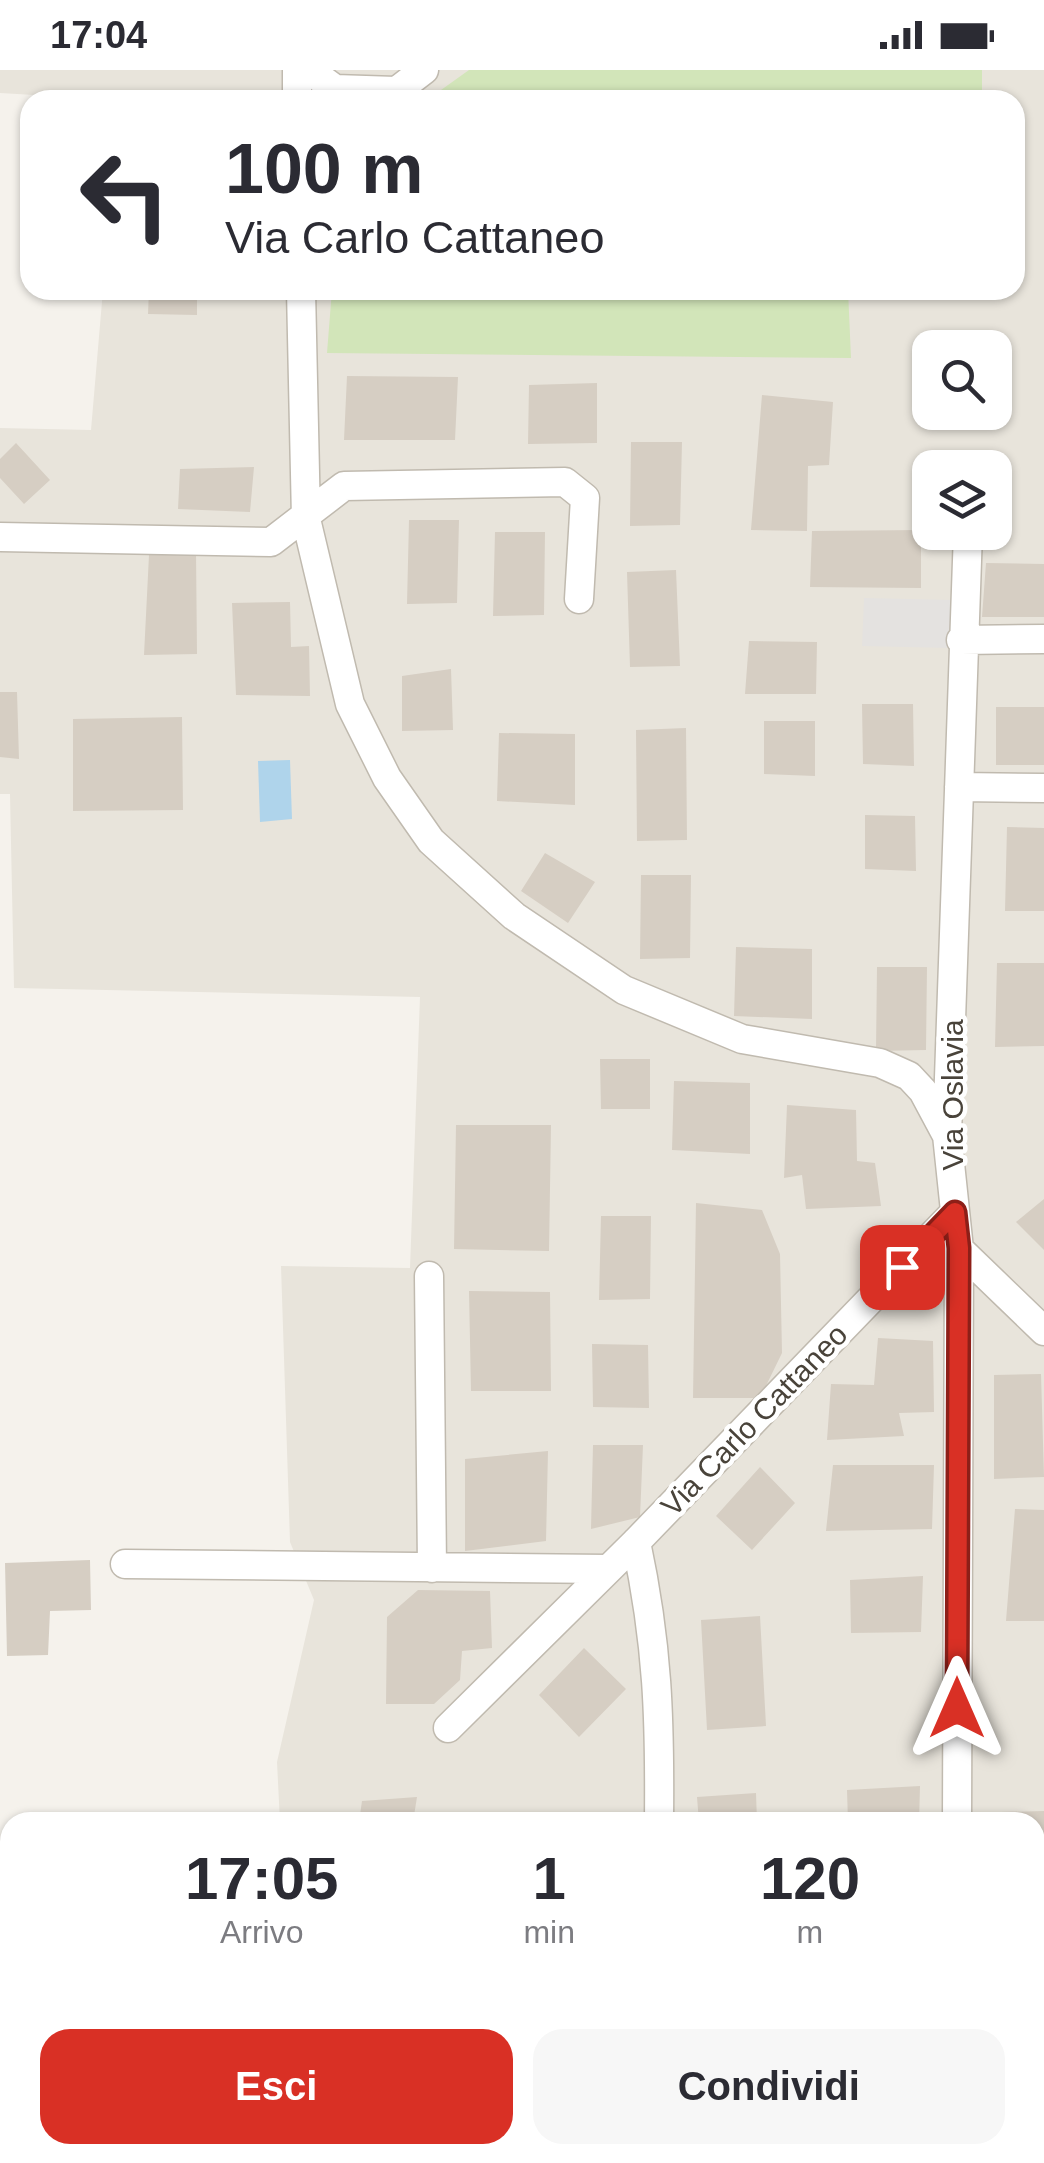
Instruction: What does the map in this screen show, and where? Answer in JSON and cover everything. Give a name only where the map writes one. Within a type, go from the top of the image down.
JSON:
[{"type":"street","points":[[398,90],[424,70]]},
{"type":"street","points":[[301,300],[306,519],[350,704],[387,778],[431,841],[514,916],[624,990],[742,1039],[880,1062],[909,1076],[923,1091],[947,1135]]},
{"type":"street","points":[[0,538],[271,542],[306,519],[344,486],[564,482],[585,498],[579,598]]},
{"type":"street","name":"Via Oslavia","points":[[957,1812],[959,1248],[947,1135],[967,550]]},
{"type":"street","points":[[961,640],[1044,639]]},
{"type":"street","points":[[959,788],[1044,788]]},
{"type":"street","name":"Via Carlo Cattaneo","points":[[448,1728],[636,1542],[955,1212]]},
{"type":"street","points":[[959,1248],[1044,1331]]},
{"type":"street","points":[[429,1276],[432,1568]]},
{"type":"street","name":"Via Carlo Cattaneo","points":[[636,1542],[653,1620],[660,1691],[658,1812]]},
{"type":"street","points":[[125,1564],[608,1569]]},
{"type":"shaded area","points":[[0,70],[1044,70],[1044,1812],[280,1812],[277,1762],[314,1600],[290,1542],[281,1266],[410,1268],[420,997],[14,988],[10,794],[0,794],[0,428],[91,430],[102,300],[1025,300],[1025,90],[20,90],[20,94],[0,93]]},
{"type":"shaded area","points":[[864,598],[953,600],[952,648],[862,646]]},
{"type":"green space","points":[[469,70],[982,70],[982,90],[441,90]]},
{"type":"green space","points":[[331,300],[848,300],[851,358],[327,353]]},
{"type":"water","points":[[290,760],[292,819],[260,822],[258,761]]},
{"type":"building","points":[[149,300],[197,300],[197,315],[148,314]]},
{"type":"building","points":[[347,376],[458,377],[455,440],[344,440]]},
{"type":"building","points":[[597,383],[597,443],[528,444],[529,385]]},
{"type":"building","points":[[762,395],[833,402],[829,465],[808,466],[807,531],[751,530]]},
{"type":"building","points":[[631,442],[682,442],[680,525],[630,526]]},
{"type":"building","points":[[16,443],[50,480],[24,504],[0,478],[0,459]]},
{"type":"building","points":[[254,467],[250,512],[178,509],[180,469]]},
{"type":"building","points":[[409,520],[459,520],[457,603],[407,604]]},
{"type":"building","points":[[912,530],[912,550],[921,550],[921,588],[810,587],[812,531]]},
{"type":"building","points":[[495,532],[545,532],[544,615],[493,616]]},
{"type":"building","points":[[196,552],[197,654],[144,655],[149,555]]},
{"type":"building","points":[[986,563],[1044,564],[1044,617],[982,617]]},
{"type":"building","points":[[676,570],[680,666],[630,667],[627,572]]},
{"type":"building","points":[[290,602],[291,647],[309,646],[310,696],[236,695],[232,603]]},
{"type":"building","points":[[749,641],[817,642],[816,694],[745,694]]},
{"type":"building","points":[[451,669],[453,730],[402,731],[402,676]]},
{"type":"building","points":[[0,692],[17,692],[19,759],[0,757]]},
{"type":"building","points":[[862,704],[913,704],[914,766],[863,764]]},
{"type":"building","points":[[996,707],[1044,707],[1044,765],[996,765]]},
{"type":"building","points":[[182,717],[183,810],[73,811],[73,719]]},
{"type":"building","points":[[764,721],[815,721],[815,776],[764,774]]},
{"type":"building","points":[[686,728],[687,840],[637,841],[636,730]]},
{"type":"building","points":[[499,733],[575,734],[575,805],[497,801]]},
{"type":"building","points":[[865,815],[915,816],[916,871],[865,869]]},
{"type":"building","points":[[1007,827],[1044,828],[1044,911],[1005,911]]},
{"type":"building","points":[[545,853],[595,882],[568,923],[521,891]]},
{"type":"building","points":[[641,875],[691,875],[690,958],[640,959]]},
{"type":"building","points":[[736,947],[812,949],[812,1019],[734,1016]]},
{"type":"building","points":[[997,963],[1044,963],[1044,1046],[995,1047]]},
{"type":"building","points":[[877,967],[927,967],[926,1050],[876,1051]]},
{"type":"building","points":[[600,1059],[650,1059],[650,1109],[601,1109]]},
{"type":"building","points":[[674,1081],[750,1083],[750,1154],[672,1150]]},
{"type":"building","points":[[787,1105],[856,1110],[857,1161],[875,1163],[881,1206],[806,1209],[802,1175],[784,1178]]},
{"type":"building","points":[[456,1125],[551,1125],[549,1251],[454,1249]]},
{"type":"building","points":[[1044,1199],[1044,1250],[1016,1222]]},
{"type":"building","points":[[696,1203],[762,1210],[780,1254],[782,1353],[760,1398],[693,1398]]},
{"type":"building","points":[[601,1216],[651,1216],[650,1299],[599,1300]]},
{"type":"building","points":[[469,1291],[550,1292],[551,1391],[471,1391]]},
{"type":"building","points":[[878,1338],[933,1341],[934,1412],[899,1413],[904,1436],[827,1440],[831,1384],[874,1385]]},
{"type":"building","points":[[592,1344],[648,1345],[649,1408],[593,1407]]},
{"type":"building","points":[[1041,1374],[1044,1477],[994,1479],[994,1375]]},
{"type":"building","points":[[593,1445],[643,1445],[640,1517],[591,1529]]},
{"type":"building","points":[[548,1451],[546,1541],[465,1551],[465,1459]]},
{"type":"building","points":[[833,1465],[934,1465],[932,1529],[826,1531]]},
{"type":"building","points":[[760,1467],[795,1503],[752,1550],[716,1516]]},
{"type":"building","points":[[1015,1509],[1044,1510],[1044,1621],[1006,1621]]},
{"type":"building","points":[[90,1560],[91,1610],[50,1611],[48,1655],[7,1656],[5,1563]]},
{"type":"building","points":[[923,1576],[921,1632],[851,1633],[850,1580]]},
{"type":"building","points":[[418,1590],[490,1591],[492,1648],[462,1651],[460,1680],[434,1704],[386,1704],[387,1617]]},
{"type":"building","points":[[760,1616],[766,1726],[707,1730],[701,1620]]},
{"type":"building","points":[[584,1648],[626,1689],[579,1737],[539,1695]]},
{"type":"building","points":[[920,1786],[919,1812],[848,1812],[847,1790]]},
{"type":"building","points":[[756,1793],[757,1812],[698,1812],[697,1797]]},
{"type":"building","points":[[417,1797],[415,1812],[360,1812],[362,1801]]},
{"type":"route","points":[[902,1267],[955,1212],[959,1248],[957,1708]]}]
